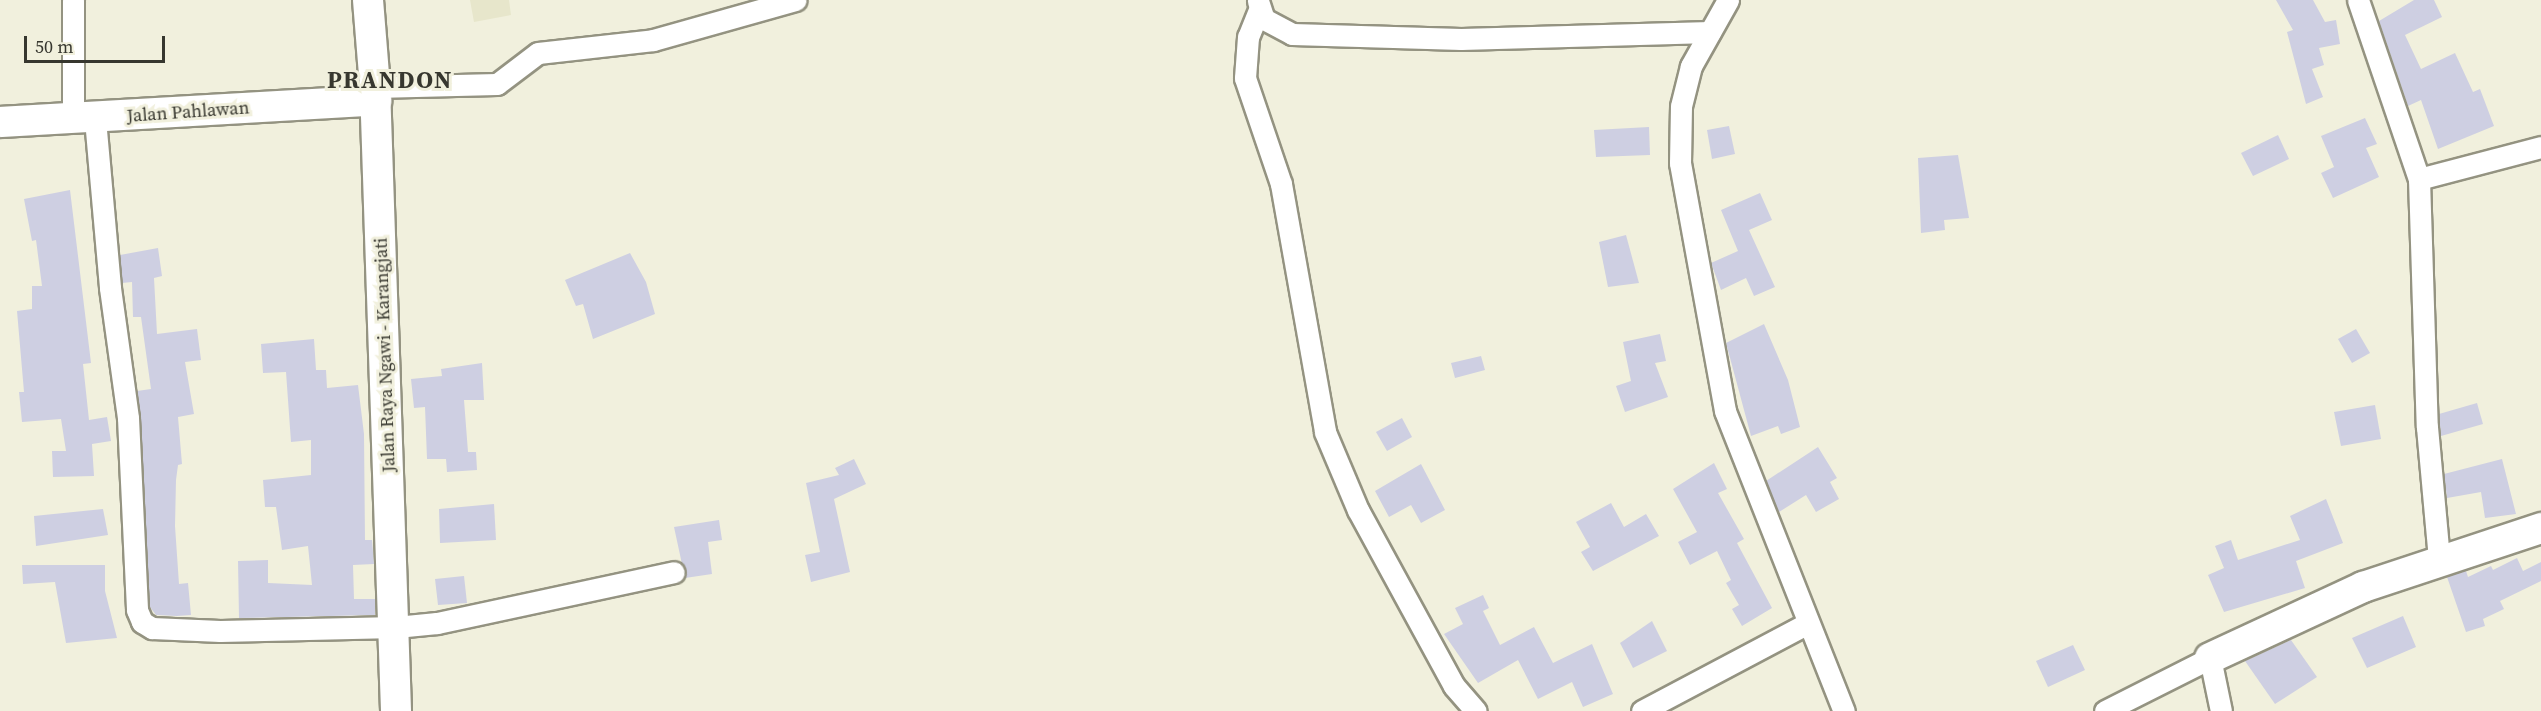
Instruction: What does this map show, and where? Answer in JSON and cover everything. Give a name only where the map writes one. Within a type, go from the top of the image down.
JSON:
[{"type":"main road","name":"Jalan Raya Ngawi - Karangjati","points":[[368,0],[375,93],[396,627],[396,711]]},
{"type":"main road","name":"Jalan Pahlawan","points":[[0,122],[84,118],[375,93]]},
{"type":"main road","points":[[2210,658],[2362,587],[2439,559],[2541,528]]},
{"type":"street","points":[[73,0],[84,118],[128,418],[138,617],[152,628],[220,631],[396,627],[437,623],[674,572]]},
{"type":"street","points":[[375,93],[497,84],[538,53],[653,40],[795,0]]},
{"type":"street","points":[[1728,0],[1691,66],[1681,106],[1680,163],[1725,411],[1844,711]]},
{"type":"street","points":[[2358,0],[2419,178],[2427,427],[2439,559]]},
{"type":"street","points":[[1258,5],[1264,19],[1292,34],[1461,39],[1710,32]]},
{"type":"street","points":[[1258,5],[1248,37],[1245,78],[1281,184],[1325,432],[1358,510],[1454,686],[1476,711]]},
{"type":"street","points":[[2419,178],[2541,147]]},
{"type":"street","points":[[1642,711],[1808,623]]},
{"type":"street","points":[[2105,711],[2210,658],[2221,711]]},
{"type":"shaded area","points":[[470,0],[509,0],[511,15],[474,22]]},
{"type":"building","points":[[2276,0],[2313,0],[2325,22],[2336,20],[2340,44],[2319,48],[2324,65],[2312,69],[2323,97],[2306,104],[2287,32],[2293,30]]},
{"type":"building","points":[[2414,0],[2434,0],[2442,17],[2405,35],[2421,69],[2455,53],[2473,92],[2480,89],[2494,126],[2438,149],[2421,100],[2408,106],[2379,21]]},
{"type":"building","points":[[2365,118],[2377,144],[2366,148],[2379,177],[2333,198],[2321,173],[2334,167],[2321,136]]},
{"type":"building","points":[[1729,126],[1735,154],[1712,159],[1707,130]]},
{"type":"building","points":[[1649,127],[1650,155],[1596,157],[1594,130]]},
{"type":"building","points":[[2278,135],[2289,159],[2253,176],[2241,153]]},
{"type":"building","points":[[1958,155],[1969,218],[1944,220],[1945,230],[1921,233],[1918,158]]},
{"type":"building","points":[[70,190],[91,363],[83,364],[89,420],[107,417],[111,441],[92,444],[94,476],[53,477],[52,451],[66,451],[61,419],[22,422],[19,392],[24,392],[17,311],[32,309],[32,286],[42,286],[36,240],[32,241],[24,199]]},
{"type":"building","points":[[1760,193],[1772,220],[1749,230],[1775,287],[1754,296],[1746,278],[1721,290],[1711,263],[1738,251],[1721,210]]},
{"type":"building","points":[[1626,235],[1639,283],[1608,287],[1599,242]]},
{"type":"building","points":[[158,248],[162,276],[154,278],[157,334],[197,329],[201,360],[185,362],[194,414],[178,417],[182,464],[178,465],[176,480],[175,526],[179,584],[188,583],[191,615],[177,616],[156,615],[150,607],[137,391],[151,389],[141,317],[133,317],[132,282],[122,283],[120,255]]},
{"type":"building","points":[[630,253],[646,282],[655,314],[593,339],[583,304],[576,306],[565,280]]},
{"type":"building","points":[[1764,324],[1788,380],[1800,427],[1781,434],[1778,426],[1751,436],[1726,343]]},
{"type":"building","points":[[2356,329],[2370,353],[2352,363],[2338,339]]},
{"type":"building","points":[[1660,334],[1666,361],[1655,363],[1668,397],[1625,412],[1616,386],[1631,381],[1623,342]]},
{"type":"building","points":[[314,339],[316,370],[326,370],[327,388],[358,385],[364,434],[365,540],[372,540],[374,564],[353,565],[354,599],[375,599],[375,615],[239,618],[238,561],[268,560],[268,583],[312,585],[308,546],[282,550],[276,507],[265,507],[263,480],[311,475],[311,440],[291,442],[286,372],[263,373],[261,344]]},
{"type":"building","points":[[1481,356],[1485,370],[1455,378],[1451,363]]},
{"type":"building","points":[[482,363],[484,400],[464,400],[468,452],[476,452],[477,470],[447,472],[446,459],[427,459],[425,407],[414,408],[411,379],[442,376],[441,369]]},
{"type":"building","points":[[2477,403],[2483,424],[2441,436],[2439,414]]},
{"type":"building","points":[[2375,405],[2381,439],[2341,446],[2334,412]]},
{"type":"building","points":[[1402,418],[1412,437],[1387,451],[1376,432]]},
{"type":"building","points":[[1818,447],[1837,478],[1830,482],[1839,499],[1816,512],[1806,495],[1779,512],[1766,481]]},
{"type":"building","points":[[854,459],[866,484],[834,499],[850,572],[811,582],[805,555],[820,552],[806,483],[839,475],[835,468]]},
{"type":"building","points":[[2502,459],[2516,514],[2485,518],[2481,492],[2447,498],[2444,474]]},
{"type":"building","points":[[1714,463],[1727,489],[1718,493],[1744,539],[1737,543],[1772,608],[1742,626],[1732,609],[1739,605],[1726,583],[1731,580],[1717,551],[1690,565],[1678,542],[1697,532],[1673,489]]},
{"type":"building","points":[[1421,464],[1445,510],[1421,523],[1411,505],[1389,517],[1375,491]]},
{"type":"building","points":[[2326,499],[2343,543],[2296,561],[2305,588],[2224,612],[2208,575],[2224,568],[2215,546],[2231,540],[2238,560],[2300,540],[2290,516]]},
{"type":"building","points":[[1611,503],[1624,527],[1646,514],[1659,536],[1593,571],[1581,552],[1590,547],[1576,522]]},
{"type":"building","points":[[494,504],[496,540],[440,543],[439,509]]},
{"type":"building","points":[[103,509],[108,535],[36,546],[34,516]]},
{"type":"building","points":[[719,520],[722,540],[708,542],[712,574],[685,578],[674,527]]},
{"type":"building","points":[[2517,558],[2523,571],[2541,562],[2541,581],[2500,601],[2504,609],[2483,619],[2485,626],[2466,632],[2447,577],[2466,571],[2468,577],[2491,566],[2493,570]]},
{"type":"building","points":[[22,565],[105,565],[105,591],[117,638],[66,643],[55,582],[23,584]]},
{"type":"building","points":[[464,576],[467,603],[438,605],[435,579]]},
{"type":"building","points":[[1483,595],[1489,608],[1483,611],[1500,645],[1534,627],[1553,663],[1592,644],[1613,694],[1583,707],[1572,682],[1538,699],[1518,660],[1478,683],[1444,634],[1463,624],[1455,608]]},
{"type":"building","points":[[2403,616],[2416,647],[2367,668],[2352,638]]},
{"type":"building","points":[[1652,621],[1667,651],[1633,668],[1620,643]]},
{"type":"building","points":[[2291,640],[2317,677],[2275,704],[2245,661]]},
{"type":"building","points":[[2073,645],[2085,670],[2048,687],[2036,661]]},
{"type":"district","name":"PRANDON","points":[[390,80]]}]
